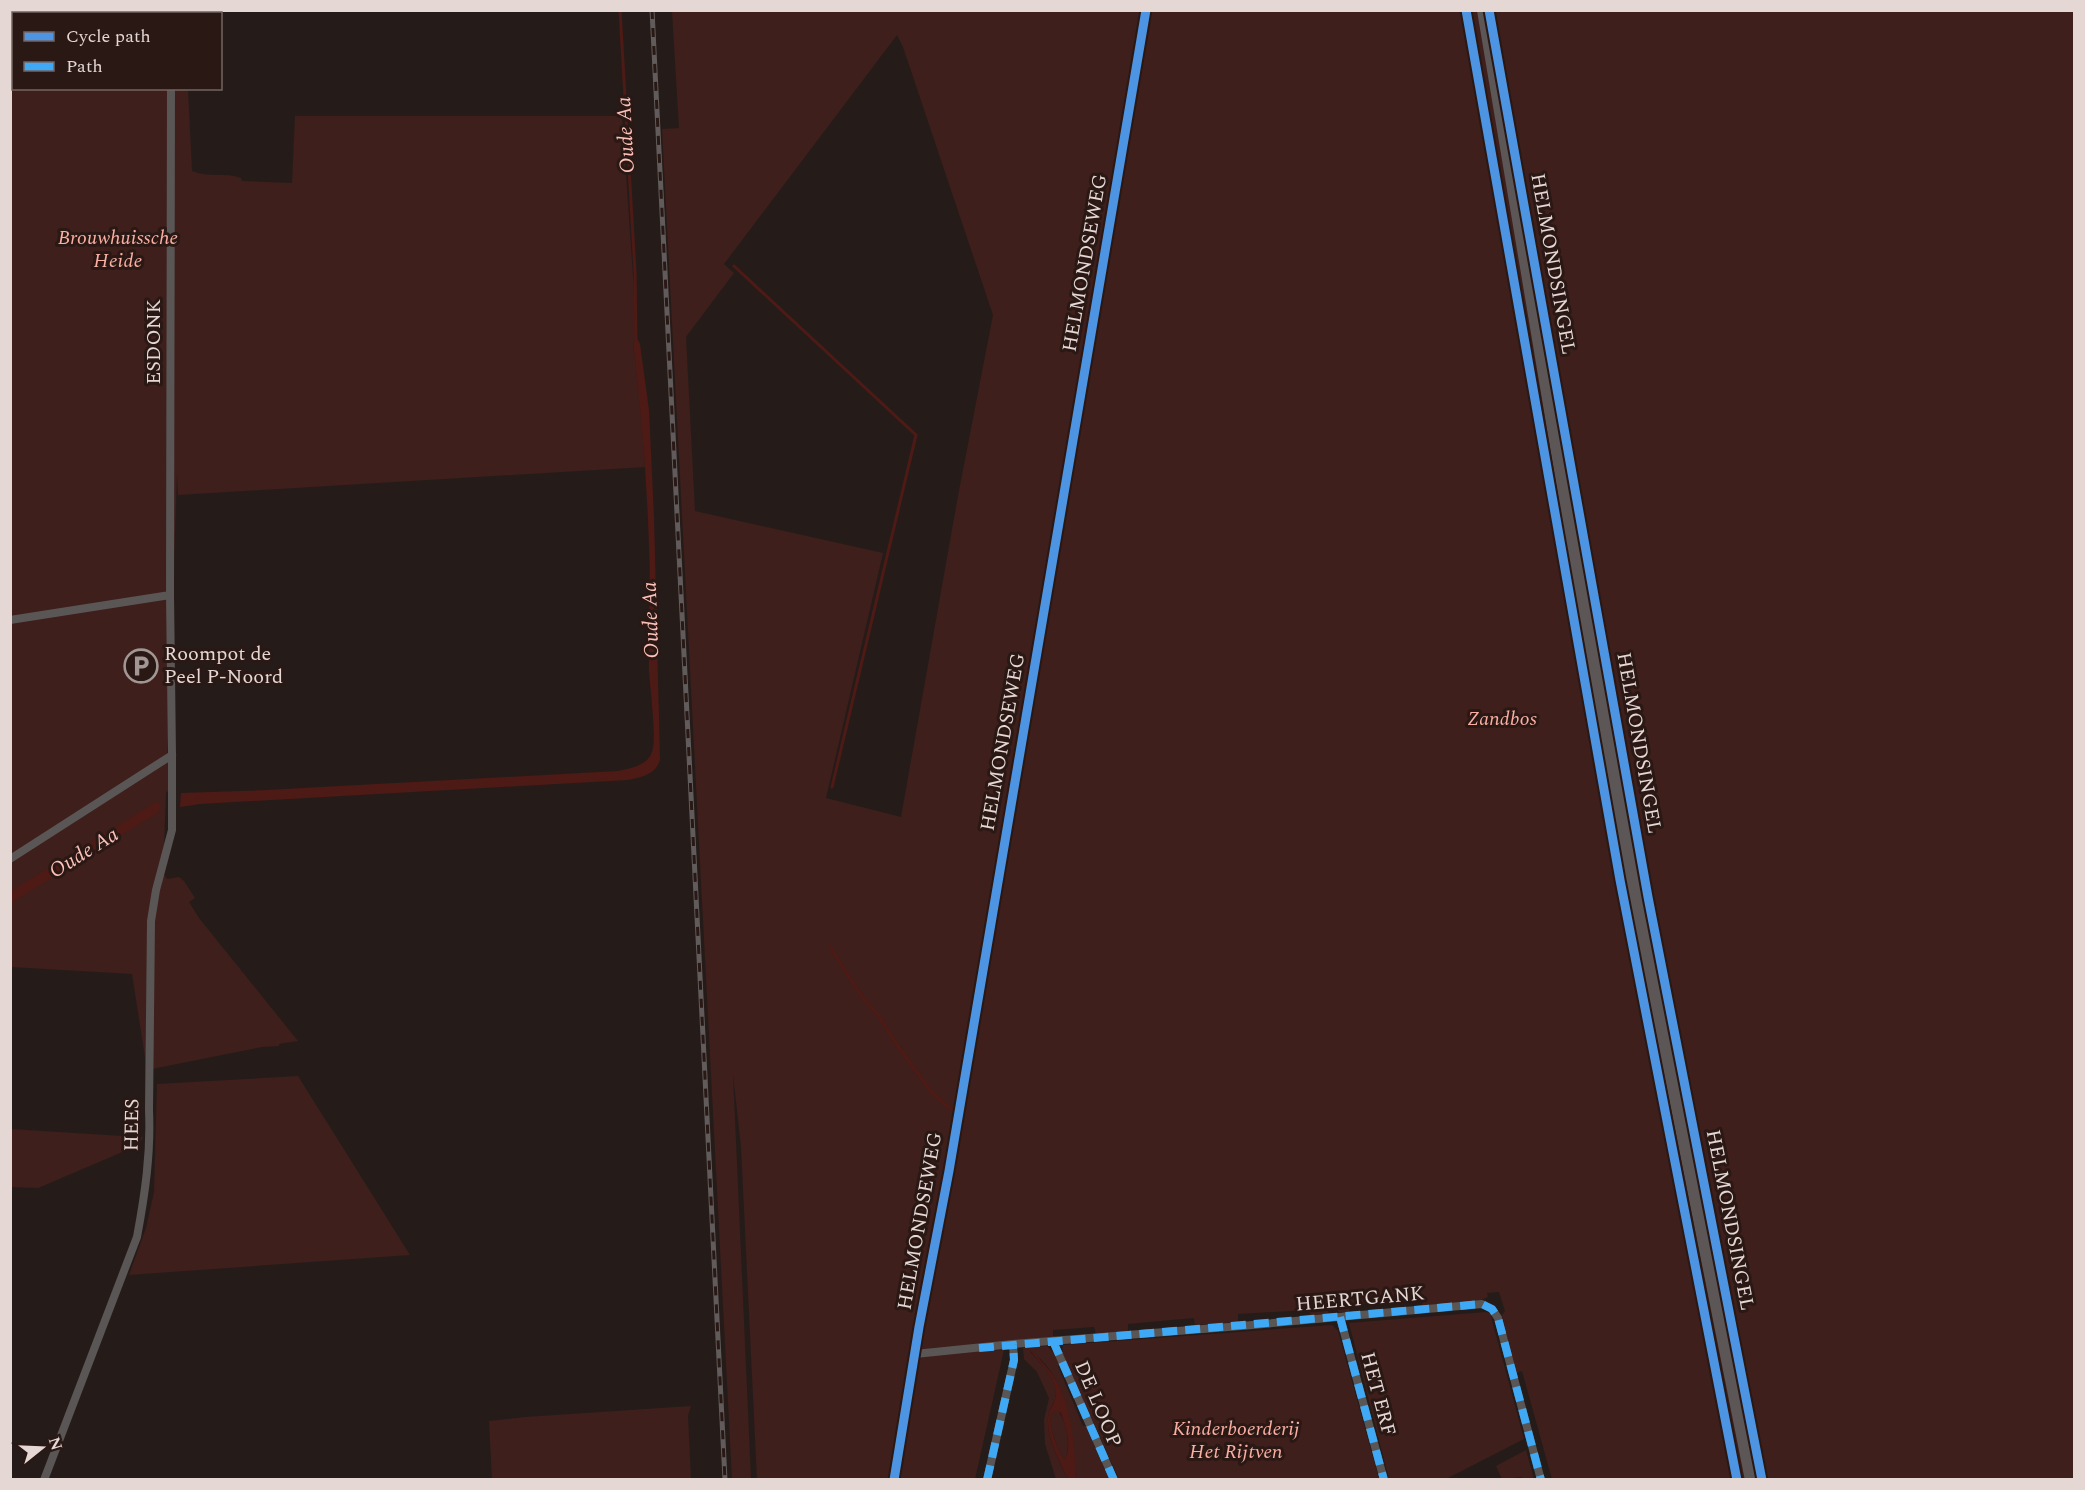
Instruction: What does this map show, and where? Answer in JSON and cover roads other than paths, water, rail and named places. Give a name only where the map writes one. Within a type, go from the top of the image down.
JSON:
[{"type":"main road","name":"HELMONDSINGEL","points":[[1484,10],[1579,578],[1637,902],[1752,1479]]},
{"type":"street","name":"HELMONDSEWEG","points":[[894,1479],[949,1171],[1146,10]]},
{"type":"street","name":"ESDONK","points":[[170,595],[171,90]]},
{"type":"street","points":[[10,620],[170,595]]},
{"type":"street","name":"HEES","points":[[44,1479],[136,1237],[144,1199],[150,1141],[148,1110],[151,921],[171,830],[170,595]]},
{"type":"street","points":[[10,859],[172,754]]},
{"type":"street","name":"HEERTGANK","points":[[1053,1341],[1482,1305],[1492,1309],[1498,1318],[1541,1479]]},
{"type":"street","name":"HET ERF","points":[[1340,1317],[1384,1479]]},
{"type":"street","points":[[915,1354],[1053,1341]]},
{"type":"street","name":"DE LOOP","points":[[1053,1341],[1114,1479]]},
{"type":"street","points":[[987,1479],[1014,1360],[1013,1344]]},
{"type":"water","points":[[637,338],[640,344],[649,410],[654,517],[660,760],[655,769],[643,776],[628,780],[180,807],[181,793],[618,771],[638,766],[650,757],[654,736],[649,671],[650,562],[647,495],[633,342]]},
{"type":"water","points":[[156,802],[161,805],[159,812],[11,903],[11,891]]},
{"type":"water","points":[[1030,1350],[1053,1375],[1066,1402],[1070,1417],[1076,1479],[1068,1479],[1052,1444],[1048,1418],[1055,1399],[1055,1385]],"holes":[[[1056,1411],[1061,1413],[1068,1442],[1065,1459],[1054,1438],[1051,1425],[1051,1414]]]},
{"type":"waterway","name":"Oude Aa","points":[[620,10],[635,272],[636,339]]},
{"type":"waterway","points":[[734,266],[916,435],[832,787]]},
{"type":"waterway","points":[[830,947],[862,997],[879,1016],[932,1093],[951,1109]]},
{"type":"railway","points":[[652,10],[725,1480]]},
{"type":"place","name":"Roompot de Peel P-Noord","points":[[141,666]]},
{"type":"park label","name":"Brouwhuissche Heide","points":[[118,250]]},
{"type":"park label","name":"Zandbos","points":[[1502,719]]},
{"type":"park label","name":"Kinderboerderij Het Rijtven","points":[[1236,1440]]}]
